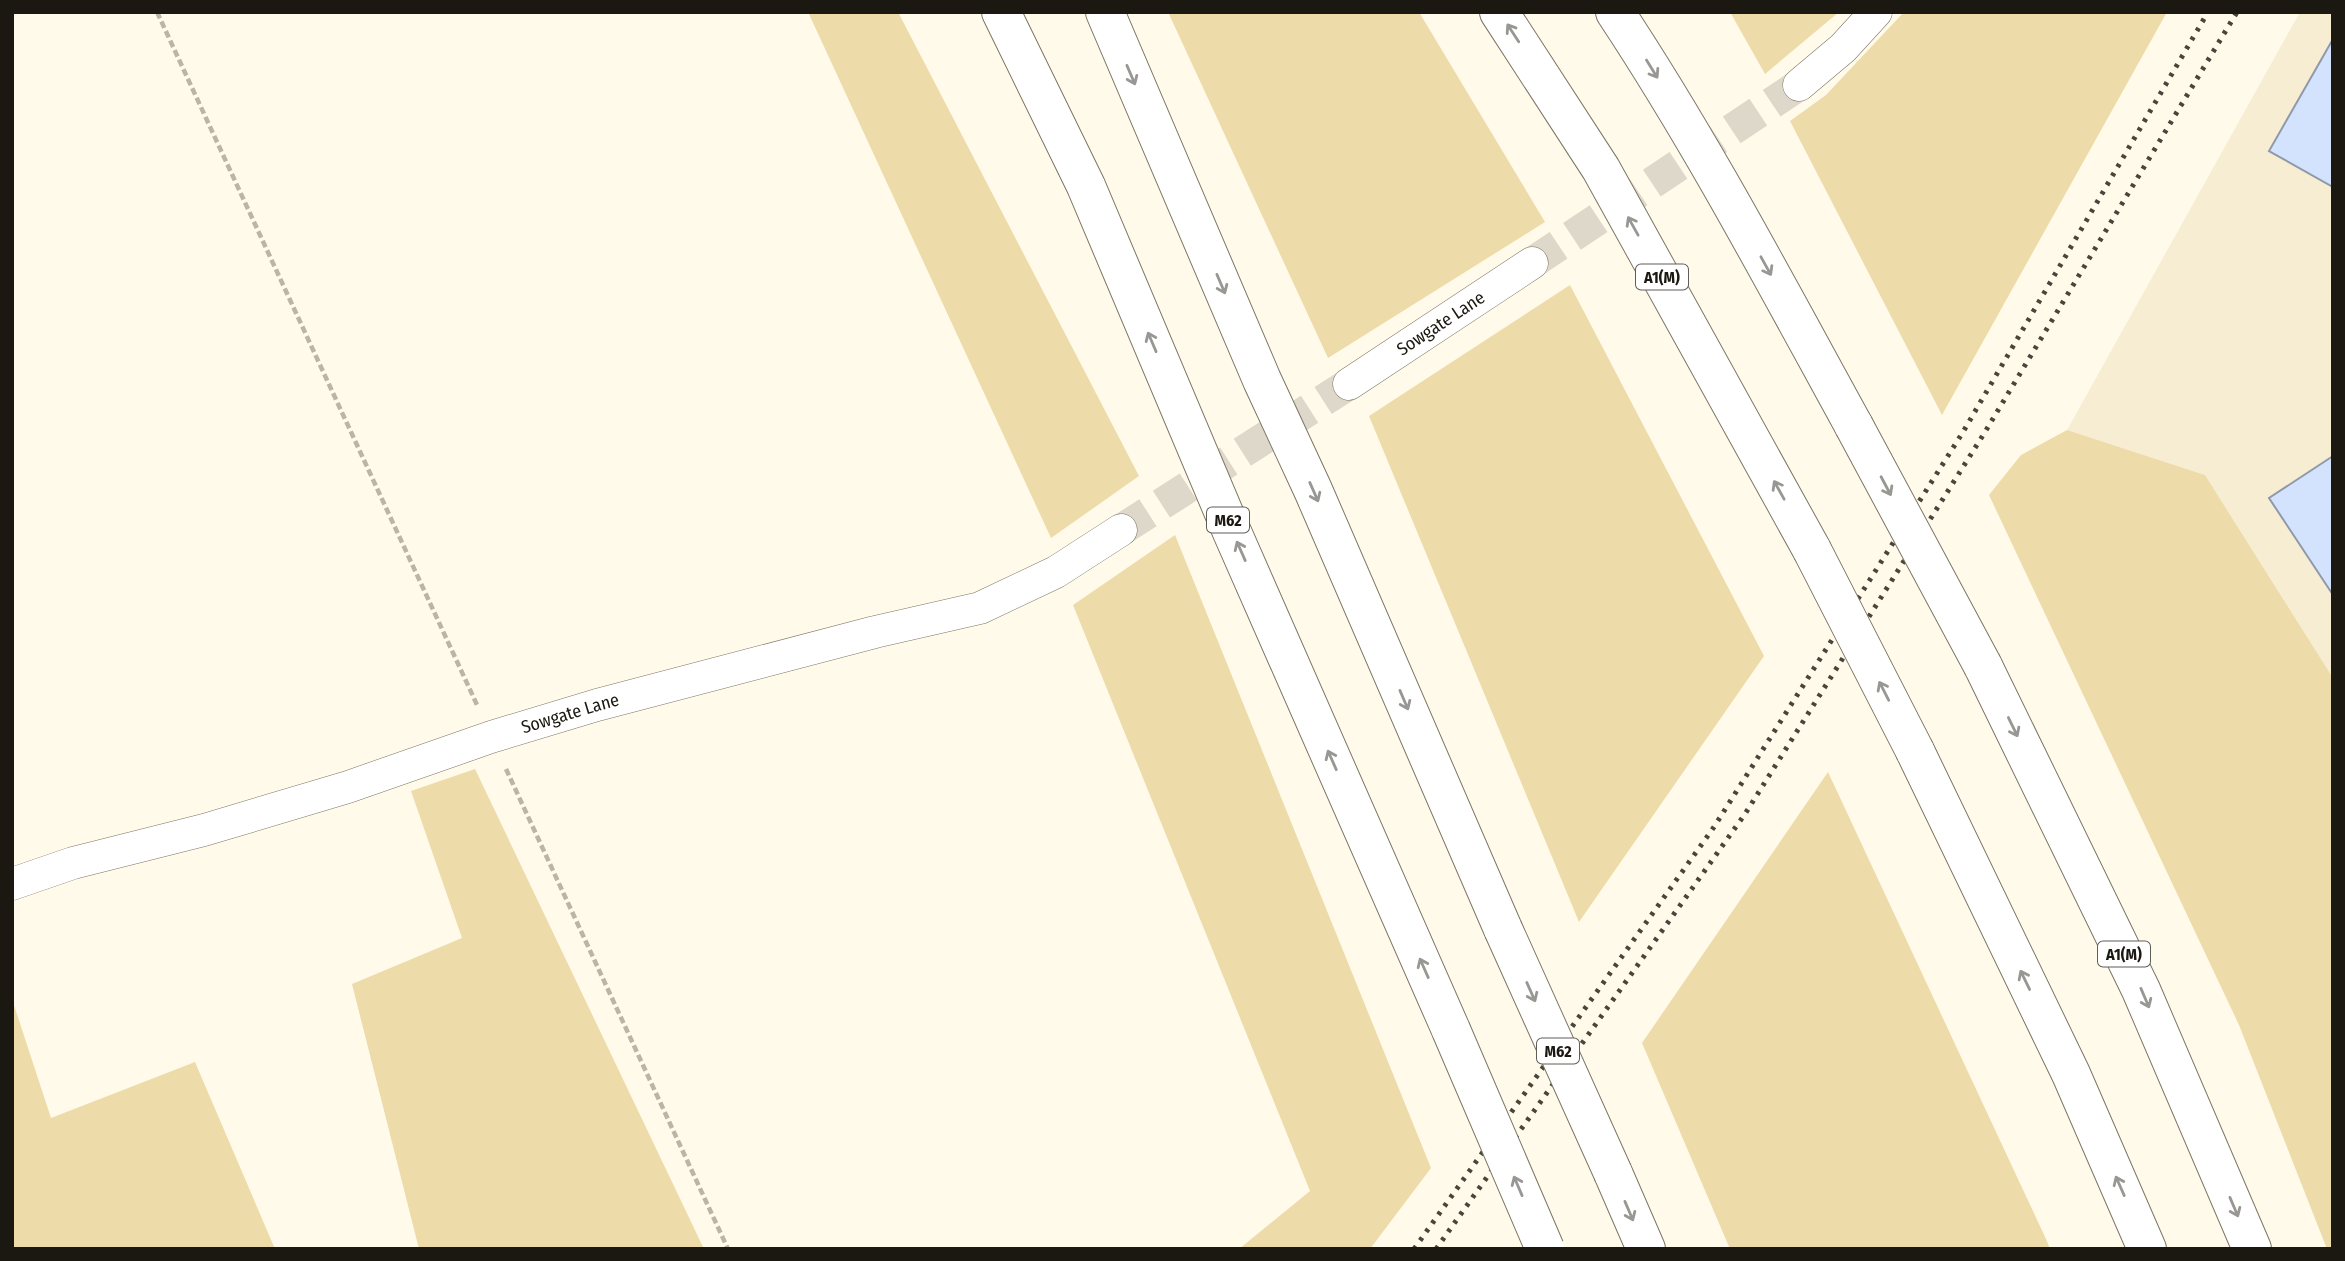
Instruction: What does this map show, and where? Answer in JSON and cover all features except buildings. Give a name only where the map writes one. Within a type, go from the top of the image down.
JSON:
[{"type":"highway","name":"M62","points":[[1001,12],[1086,186],[1232,532],[1545,1249]]},
{"type":"highway","name":"M62","points":[[1105,12],[1262,380],[1313,490],[1503,929],[1646,1249]]},
{"type":"highway","name":"A1(M)","points":[[1499,12],[1601,169],[1812,550],[1915,751],[2071,1074],[2147,1249]]},
{"type":"highway","name":"A1(M)","points":[[1615,12],[1652,68],[1734,207],[1983,666],[2141,990],[2252,1249]]},
{"type":"street","points":[[1799,85],[1843,48],[1877,12]]},
{"type":"street","name":"Sowgate Lane","points":[[1349,384],[1532,262]]},
{"type":"street","name":"Sowgate Lane","points":[[12,884],[73,863],[204,830],[348,787],[491,737],[597,705],[980,608],[1056,572],[1121,530]]},
{"type":"path","points":[[157,12],[728,1249]]},
{"type":"shaded area","points":[[808,12],[898,12],[1139,476],[1051,538]]},
{"type":"shaded area","points":[[1168,12],[1419,12],[1545,222],[1328,358]]},
{"type":"shaded area","points":[[1730,12],[1839,12],[1765,74]]},
{"type":"shaded area","points":[[1904,12],[2167,12],[1942,415],[1790,121],[1826,95]]},
{"type":"shaded area","points":[[2300,12],[2333,12],[2333,678],[2205,475],[2067,430]]},
{"type":"shaded area","points":[[1570,285],[1764,656],[1579,922],[1369,416]]},
{"type":"shaded area","points":[[2067,430],[2205,475],[2333,678],[2333,1249],[2327,1249],[2239,1025],[1989,495],[2021,455]]},
{"type":"shaded area","points":[[1175,535],[1431,1168],[1370,1249],[1239,1249],[1310,1191],[1073,605]]},
{"type":"shaded area","points":[[475,769],[704,1249],[419,1249],[352,984],[462,938],[411,791]]},
{"type":"shaded area","points":[[1828,772],[2050,1249],[1730,1249],[1642,1043]]},
{"type":"shaded area","points":[[12,999],[51,1118],[195,1062],[275,1249],[12,1249]]},
{"type":"tunnel","points":[[1532,263],[1799,85]]},
{"type":"tunnel","points":[[1121,530],[1349,384]]},
{"type":"railway","points":[[1414,1249],[1714,827],[1963,432],[2208,12]]},
{"type":"railway","points":[[1436,1249],[1745,814],[1985,432],[2237,12]]}]
